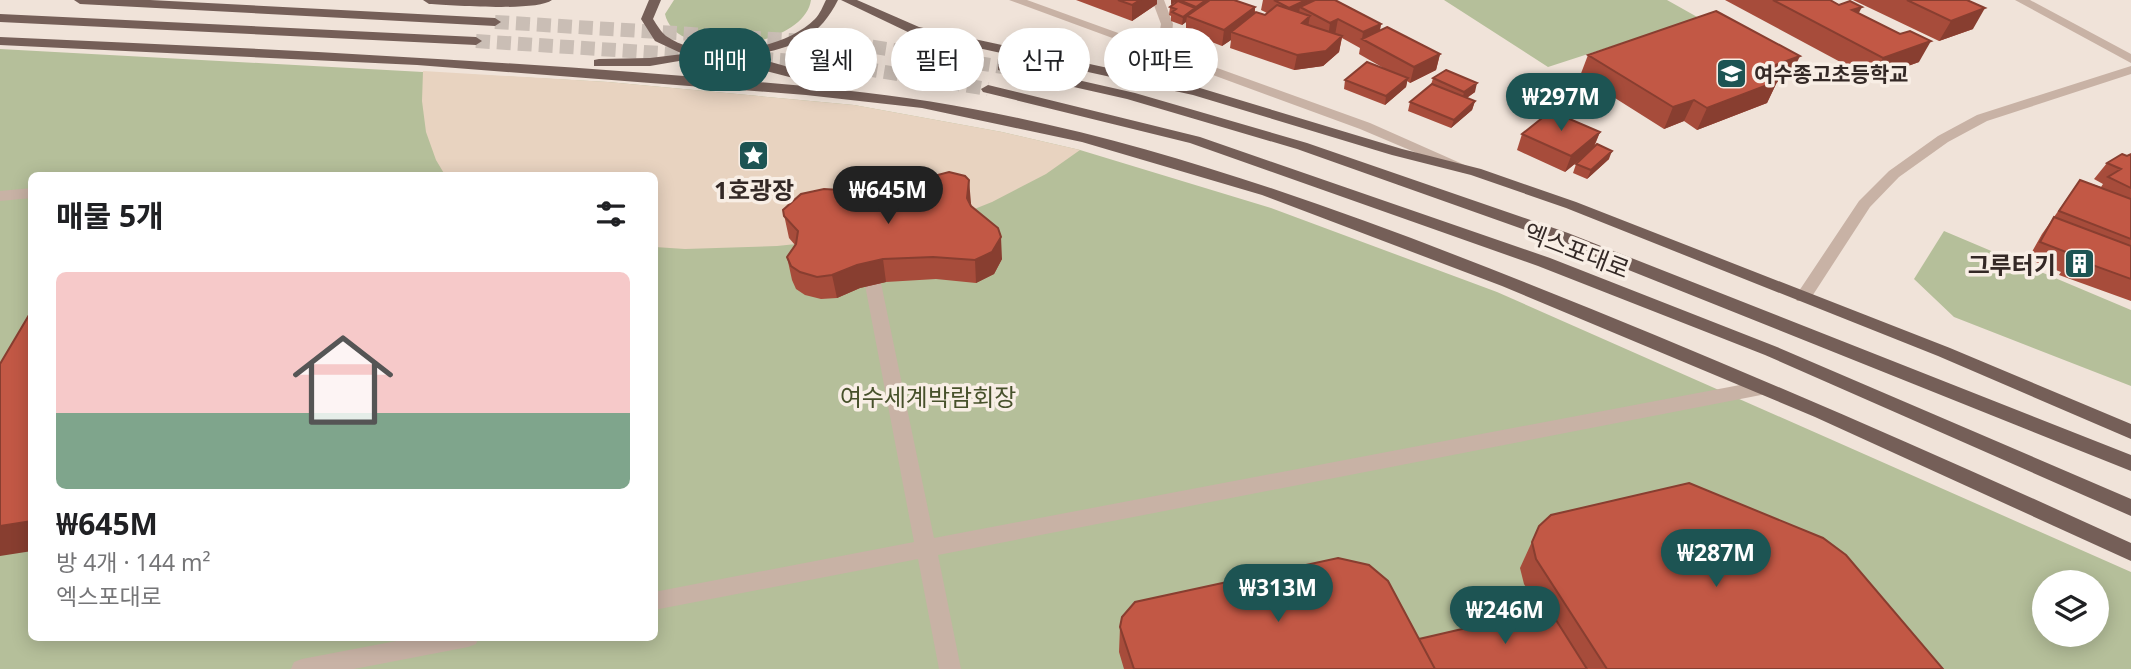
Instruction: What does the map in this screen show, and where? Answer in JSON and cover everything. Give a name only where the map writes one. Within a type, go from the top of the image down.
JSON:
[{"type":"main road","points":[[80,0],[495,22]]},
{"type":"main road","points":[[429,0],[505,3],[546,0]]},
{"type":"main road","points":[[655,0],[647,19],[655,36],[679,48]]},
{"type":"main road","points":[[771,48],[803,35],[824,18],[832,0]]},
{"type":"main road","points":[[847,0],[915,30],[1182,88],[1261,108],[1397,152],[1476,173],[1571,205],[1944,352],[2131,432]]},
{"type":"main road","points":[[0,18],[476,41]]},
{"type":"main road","points":[[0,41],[508,65],[892,99]]},
{"type":"main road","points":[[508,65],[650,62],[679,58]]},
{"type":"main road","points":[[771,68],[892,99],[1040,128],[1154,157],[1281,197],[1573,307],[1982,483],[2131,552]]},
{"type":"main road","name":"엑스포대로","points":[[1090,87],[1302,146],[1562,237],[2131,463]]},
{"type":"main road","name":"엑스포대로","points":[[988,89],[1195,140],[1544,262],[1771,351],[2131,508]]},
{"type":"street","points":[[1015,0],[1104,32]]},
{"type":"street","points":[[1158,0],[1166,28]]},
{"type":"street","points":[[2021,0],[2131,59]]},
{"type":"street","points":[[1803,297],[1864,204],[1894,174],[1933,146],[1982,118],[2131,70]]},
{"type":"street","points":[[1218,73],[1365,126],[1476,173]]},
{"type":"street","points":[[0,196],[28,193]]},
{"type":"street","points":[[866,250],[950,669]]},
{"type":"street","points":[[658,600],[1762,388]]},
{"type":"street","points":[[302,669],[447,641]]},
{"type":"green space","points":[[674,0],[811,0],[803,17],[789,28],[785,28],[785,31],[771,37],[771,28],[679,28],[679,33],[674,30],[665,14]]},
{"type":"green space","points":[[1444,0],[1667,0],[1699,18],[1548,67]]},
{"type":"green space","name":"여수세계박람회장","points":[[0,49],[608,82],[679,89],[679,91],[854,105],[1002,132],[1080,150],[1271,208],[1497,292],[2131,572],[2131,669],[0,669]]},
{"type":"green space","points":[[1944,231],[2131,310],[2131,386],[1954,317],[1914,279]]},
{"type":"shaded area","name":"1호광장","points":[[423,71],[608,82],[679,89],[679,91],[854,105],[1002,132],[1080,150],[1046,174],[992,202],[957,216],[864,237],[777,246],[685,249],[658,247],[658,172],[443,172],[426,132],[422,101]]},
{"type":"building","points":[[1118,0],[1140,0],[1132,5]]},
{"type":"building","points":[[1179,0],[1206,0],[1196,7]]},
{"type":"building","points":[[1210,0],[1234,0],[1255,7],[1224,30],[1187,16]]},
{"type":"building","points":[[1274,0],[1306,0],[1289,8]]},
{"type":"building","points":[[1315,0],[1335,0],[1381,24],[1363,32],[1338,19],[1330,23],[1300,7]]},
{"type":"building","points":[[1773,0],[1830,0],[1839,5],[1850,1],[1862,7],[1852,10],[1900,34],[1910,31],[1931,41],[1883,58]]},
{"type":"building","points":[[1907,0],[1967,0],[1985,8],[1951,21]]},
{"type":"building","points":[[1178,1],[1195,8],[1183,17],[1172,12],[1176,9],[1170,7]]},
{"type":"building","points":[[1277,5],[1310,16],[1302,23],[1342,36],[1326,51],[1297,55],[1231,32],[1256,12],[1265,15]]},
{"type":"building","points":[[1716,11],[1800,56],[1759,71],[1778,81],[1707,108],[1694,100],[1673,107],[1588,55]]},
{"type":"building","points":[[1387,27],[1440,54],[1414,67],[1362,39]]},
{"type":"building","points":[[1367,62],[1408,78],[1386,96],[1345,80]]},
{"type":"building","points":[[1446,70],[1477,83],[1464,92],[1433,78]]},
{"type":"building","points":[[1432,84],[1475,101],[1454,120],[1410,102]]},
{"type":"building","points":[[1551,111],[1600,132],[1571,156],[1522,134]]},
{"type":"building","points":[[1597,144],[1612,151],[1591,170],[1576,164]]},
{"type":"building","points":[[2122,154],[2131,154],[2131,188],[2108,177],[2121,169],[2107,163]]},
{"type":"building","points":[[949,172],[965,176],[969,180],[967,198],[971,206],[998,228],[1001,237],[992,252],[975,260],[933,257],[883,259],[817,277],[791,266],[787,257],[796,244],[798,231],[784,216],[783,210],[801,194],[824,189],[873,192]]},
{"type":"building","points":[[2080,180],[2131,199],[2131,239],[2059,211]]},
{"type":"building","points":[[2054,217],[2131,246],[2131,279],[2073,258],[2074,255],[2040,242]]},
{"type":"building","points":[[28,317],[28,522],[0,526],[0,364]]},
{"type":"building","points":[[1689,483],[1823,538],[1846,555],[1943,669],[1607,669],[1536,559],[1532,542],[1539,526],[1551,515]]},
{"type":"building","points":[[1338,558],[1369,565],[1388,581],[1435,669],[1134,669],[1120,627],[1122,617],[1135,602]]},
{"type":"building","points":[[1549,609],[1587,669],[1435,669],[1419,639]]},
{"type":"tunnel","points":[[495,22],[855,44],[998,66]]},
{"type":"tunnel","points":[[476,41],[679,54]]},
{"type":"tunnel","points":[[771,59],[836,64],[988,89]]},
{"type":"place","name":"여수종고초등학교","points":[[1731,74]]},
{"type":"place","name":"1호광장","points":[[754,155]]},
{"type":"place","name":"그루터기","points":[[2079,264]]}]
